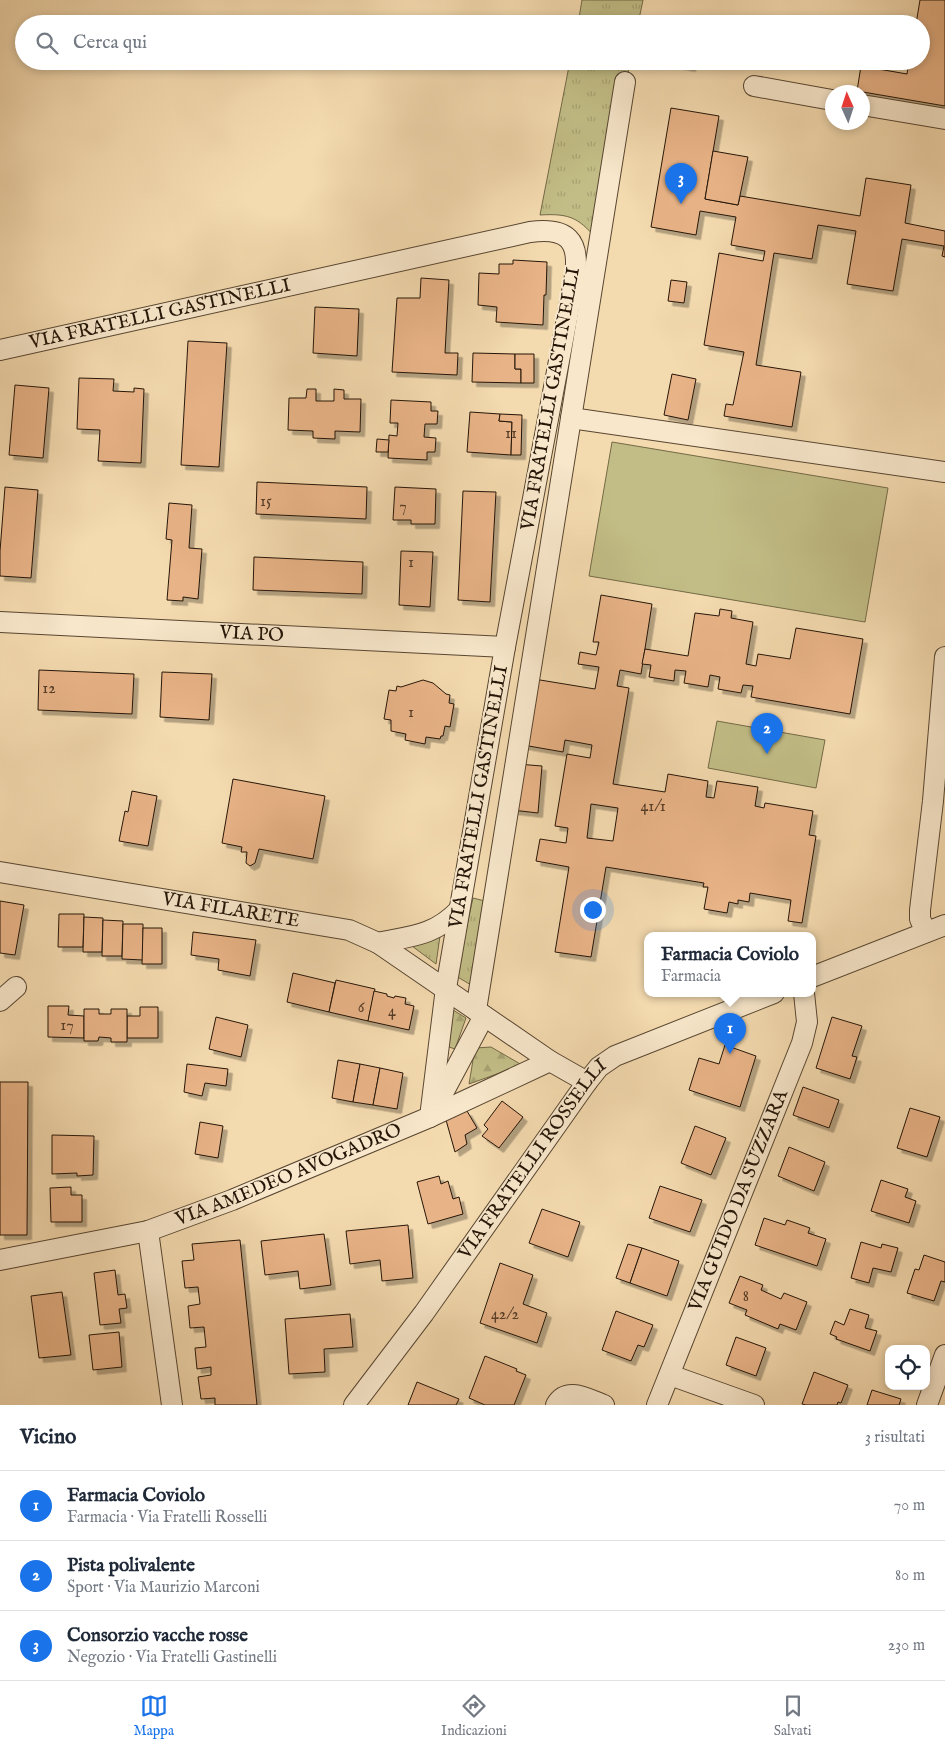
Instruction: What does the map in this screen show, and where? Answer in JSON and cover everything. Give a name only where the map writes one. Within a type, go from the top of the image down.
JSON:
[{"type":"street","points":[[430,1117],[480,1013],[571,418],[625,82]]},
{"type":"street","points":[[754,86],[825,99]]},
{"type":"street","points":[[870,106],[945,119]]},
{"type":"street","name":"VIA FRATELLI GASTINELLI","points":[[0,350],[530,232],[552,231],[567,236],[575,250],[577,260],[575,276],[505,647],[459,910],[446,988],[430,1117]]},
{"type":"street","points":[[571,418],[945,472]]},
{"type":"street","name":"VIA PO","points":[[0,622],[505,647]]},
{"type":"street","points":[[926,932],[920,919],[920,910],[945,657]]},
{"type":"street","name":"VIA FILARETE","points":[[0,872],[349,930],[378,943],[446,988]]},
{"type":"street","points":[[378,943],[415,936],[434,930],[448,922],[459,910]]},
{"type":"street","points":[[816,975],[945,925]]},
{"type":"street","points":[[0,1001],[16,987]]},
{"type":"street","points":[[446,988],[550,1061],[587,1082]]},
{"type":"street","name":"VIA FRATELLI ROSSELLI","points":[[354,1405],[424,1313],[599,1067],[615,1056],[764,997]]},
{"type":"street","name":"VIA GUIDO DA SUZZARA","points":[[657,1405],[802,1043],[807,1022],[804,997]]},
{"type":"street","name":"VIA AMEDEO AVOGADRO","points":[[0,1260],[148,1231],[232,1200],[430,1117],[550,1061]]},
{"type":"street","points":[[148,1231],[172,1405]]},
{"type":"street","points":[[927,1405],[945,1355]]},
{"type":"street","points":[[670,1375],[754,1405]]},
{"type":"street","points":[[556,1405],[561,1397],[570,1394],[604,1405]]},
{"type":"green space","points":[[582,0],[643,0],[640,15],[580,15]]},
{"type":"green space","points":[[568,70],[629,70],[600,243],[587,228],[574,219],[560,215],[540,215]]},
{"type":"green space","points":[[612,442],[888,488],[865,622],[589,576]]},
{"type":"green space","points":[[717,721],[825,740],[816,788],[708,768]]},
{"type":"green space","points":[[473,898],[485,901],[471,985],[456,976]]},
{"type":"green space","points":[[440,936],[436,964],[412,946]]},
{"type":"green space","points":[[453,1010],[466,1018],[455,1049],[446,1046]]},
{"type":"green space","points":[[491,1047],[522,1065],[469,1084],[475,1048]]},
{"type":"building","points":[[920,0],[945,0],[945,106],[870,93],[870,85],[858,85],[860,70],[884,70],[907,74],[908,70],[930,70],[930,15],[918,15]]},
{"type":"building","points":[[671,108],[719,116],[705,199],[738,205],[740,196],[860,216],[866,178],[911,185],[905,223],[945,231],[945,257],[942,256],[944,246],[902,239],[893,291],[847,284],[856,231],[818,225],[812,259],[774,253],[756,365],[801,372],[792,427],[724,416],[726,404],[733,405],[744,352],[704,345],[719,253],[763,261],[765,251],[731,245],[736,217],[700,211],[696,235],[651,227]]},
{"type":"building","points":[[713,151],[748,157],[738,205],[705,199]]},
{"type":"building","points":[[513,260],[547,262],[543,325],[496,322],[497,307],[478,305],[479,273],[499,274],[499,264],[513,264]]},
{"type":"building","points":[[421,278],[449,280],[445,353],[458,353],[457,375],[392,372],[397,298],[420,298]]},
{"type":"building","points":[[671,280],[687,282],[684,303],[668,301]]},
{"type":"building","points":[[315,307],[359,309],[357,356],[313,353]]},
{"type":"building","points":[[188,341],[227,343],[219,467],[181,465]]},
{"type":"building","points":[[473,353],[515,354],[515,369],[521,369],[521,383],[472,382]]},
{"type":"building","points":[[515,354],[534,354],[534,383],[521,383],[521,369],[515,369]]},
{"type":"building","points":[[672,374],[696,379],[688,420],[664,415]]},
{"type":"building","points":[[79,378],[114,379],[113,391],[134,392],[134,388],[144,389],[141,463],[98,461],[100,430],[77,429]]},
{"type":"building","points":[[15,385],[49,388],[43,458],[9,455]]},
{"type":"building","points":[[307,389],[316,389],[316,401],[334,401],[334,389],[344,390],[344,399],[361,399],[360,432],[335,431],[335,439],[313,438],[313,431],[288,430],[289,398],[306,398]]},
{"type":"building","points":[[391,400],[431,402],[431,411],[438,411],[437,424],[425,424],[424,437],[436,438],[435,452],[427,452],[427,460],[388,458],[389,435],[397,436],[398,423],[390,423]]},
{"type":"building","points":[[470,412],[500,414],[499,421],[512,422],[511,455],[467,452]]},
{"type":"building","points":[[500,414],[522,415],[521,455],[511,455],[512,422],[499,421]]},
{"type":"building","points":[[377,439],[389,440],[388,452],[376,452]]},
{"type":"building","points":[[257,482],[367,487],[366,519],[256,514]]},
{"type":"building","points":[[5,487],[38,490],[31,578],[0,576]]},
{"type":"building","points":[[395,487],[436,489],[435,524],[411,524],[411,520],[393,520]]},
{"type":"building","points":[[463,491],[496,492],[490,602],[458,600]]},
{"type":"building","points":[[169,503],[192,505],[189,548],[202,549],[198,599],[183,597],[183,601],[167,600],[172,540],[166,539]]},
{"type":"building","points":[[401,551],[433,552],[430,607],[399,605]]},
{"type":"building","points":[[254,557],[363,562],[362,594],[253,590]]},
{"type":"building","points":[[601,595],[652,604],[641,674],[620,670],[617,686],[629,688],[613,784],[665,792],[668,774],[708,781],[706,797],[714,798],[717,781],[758,787],[755,806],[764,808],[765,803],[813,811],[809,835],[816,836],[802,923],[788,921],[791,900],[750,893],[749,902],[738,900],[738,904],[729,902],[727,913],[704,909],[708,887],[703,887],[704,883],[606,867],[591,957],[555,952],[569,867],[536,861],[540,839],[566,843],[568,828],[555,826],[567,754],[590,758],[592,745],[565,740],[563,752],[523,745],[534,679],[595,689],[599,667],[578,664],[580,652],[596,655],[599,642],[593,642]],"holes":[[[591,804],[618,808],[613,841],[587,838]]]},
{"type":"building","points":[[720,609],[732,611],[731,618],[753,622],[746,664],[756,666],[758,654],[790,659],[796,628],[863,639],[850,714],[751,697],[753,686],[743,685],[741,693],[718,689],[720,677],[710,675],[708,687],[684,683],[686,671],[675,670],[674,681],[649,677],[651,665],[642,664],[645,649],[688,656],[695,613],[719,616]]},
{"type":"building","points":[[39,670],[134,674],[132,714],[38,710]]},
{"type":"building","points":[[162,672],[212,674],[209,720],[160,717]]},
{"type":"building","points":[[423,680],[433,683],[450,695],[449,703],[454,704],[450,727],[445,726],[443,736],[440,739],[426,737],[425,744],[405,740],[406,734],[391,731],[391,720],[384,719],[389,690],[396,691],[397,686],[401,687]]},
{"type":"building","points":[[517,764],[542,766],[538,813],[512,810]]},
{"type":"building","points":[[233,779],[325,796],[313,859],[259,849],[255,863],[250,866],[246,863],[247,852],[241,852],[242,847],[222,843]]},
{"type":"building","points":[[132,791],[157,796],[148,846],[119,841],[125,811],[128,812]]},
{"type":"building","points":[[0,901],[24,905],[15,955],[0,953]]},
{"type":"building","points":[[59,914],[84,914],[83,947],[58,947]]},
{"type":"building","points":[[84,917],[103,918],[102,952],[83,952]]},
{"type":"building","points":[[103,920],[123,921],[122,956],[102,956]]},
{"type":"building","points":[[123,924],[143,924],[143,960],[122,959]]},
{"type":"building","points":[[143,928],[162,928],[162,964],[142,964]]},
{"type":"building","points":[[193,932],[256,940],[250,976],[218,970],[219,959],[191,955]]},
{"type":"building","points":[[293,973],[335,983],[329,1012],[287,1002]]},
{"type":"building","points":[[336,980],[375,989],[368,1021],[329,1012]]},
{"type":"building","points":[[374,991],[394,998],[395,996],[406,998],[405,1004],[414,1006],[409,1030],[368,1021]]},
{"type":"building","points":[[48,1006],[69,1006],[68,1015],[84,1016],[84,1038],[48,1037]]},
{"type":"building","points":[[140,1007],[158,1007],[158,1038],[127,1038],[127,1016],[140,1016]]},
{"type":"building","points":[[84,1009],[99,1009],[99,1014],[111,1014],[111,1009],[127,1009],[127,1042],[111,1042],[111,1038],[99,1037],[98,1041],[84,1041]]},
{"type":"building","points":[[216,1017],[248,1025],[241,1057],[209,1049]]},
{"type":"building","points":[[832,1017],[862,1026],[852,1056],[857,1057],[850,1079],[816,1068]]},
{"type":"building","points":[[725,1045],[756,1056],[740,1107],[689,1090],[699,1058],[719,1064]]},
{"type":"building","points":[[338,1060],[360,1064],[353,1102],[332,1098]]},
{"type":"building","points":[[187,1064],[228,1069],[226,1086],[205,1083],[202,1096],[184,1092]]},
{"type":"building","points":[[360,1064],[380,1068],[373,1105],[353,1102]]},
{"type":"building","points":[[380,1068],[403,1073],[397,1109],[373,1105]]},
{"type":"building","points":[[0,1082],[28,1082],[27,1235],[0,1235]]},
{"type":"building","points":[[803,1087],[839,1100],[829,1128],[793,1115]]},
{"type":"building","points":[[502,1101],[523,1117],[499,1148],[482,1136],[488,1129],[484,1125]]},
{"type":"building","points":[[910,1108],[940,1117],[927,1157],[897,1148]]},
{"type":"building","points":[[467,1111],[477,1128],[465,1135],[467,1144],[455,1152],[446,1120]]},
{"type":"building","points":[[200,1122],[223,1126],[218,1158],[195,1154]]},
{"type":"building","points":[[695,1126],[726,1138],[711,1175],[681,1163]]},
{"type":"building","points":[[52,1135],[94,1136],[93,1175],[77,1176],[77,1173],[52,1174]]},
{"type":"building","points":[[789,1147],[825,1162],[814,1191],[778,1176]]},
{"type":"building","points":[[439,1176],[441,1184],[448,1181],[453,1199],[459,1197],[463,1214],[428,1224],[417,1182]]},
{"type":"building","points":[[881,1180],[908,1189],[905,1197],[916,1201],[909,1223],[871,1211]]},
{"type":"building","points":[[660,1186],[702,1200],[690,1232],[649,1218]]},
{"type":"building","points":[[71,1187],[71,1195],[82,1195],[82,1222],[51,1222],[50,1188]]},
{"type":"building","points":[[542,1209],[580,1222],[568,1257],[529,1243]]},
{"type":"building","points":[[764,1218],[785,1225],[787,1220],[810,1228],[808,1233],[826,1239],[817,1266],[755,1245]]},
{"type":"building","points":[[408,1225],[413,1278],[382,1281],[380,1260],[350,1264],[346,1231]]},
{"type":"building","points":[[324,1234],[331,1285],[300,1289],[298,1271],[265,1275],[261,1241]]},
{"type":"building","points":[[240,1240],[257,1405],[215,1405],[215,1398],[201,1399],[198,1377],[211,1375],[211,1367],[197,1369],[195,1348],[206,1347],[204,1327],[190,1328],[188,1306],[200,1304],[198,1287],[185,1288],[182,1261],[194,1260],[192,1244]]},
{"type":"building","points":[[861,1242],[881,1248],[882,1244],[898,1248],[891,1272],[873,1268],[869,1283],[851,1278]]},
{"type":"building","points":[[628,1244],[642,1248],[630,1283],[616,1278]]},
{"type":"building","points":[[642,1248],[679,1261],[667,1296],[630,1283]]},
{"type":"building","points":[[924,1255],[945,1262],[945,1282],[941,1281],[934,1301],[907,1293],[915,1269],[919,1270]]},
{"type":"building","points":[[500,1263],[533,1275],[523,1304],[547,1313],[537,1343],[480,1323]]},
{"type":"building","points":[[115,1270],[118,1295],[125,1294],[127,1308],[119,1309],[121,1323],[100,1325],[94,1273]]},
{"type":"building","points":[[740,1276],[763,1285],[761,1290],[781,1299],[784,1293],[807,1302],[796,1330],[780,1324],[778,1329],[745,1315],[747,1310],[729,1303]]},
{"type":"building","points":[[62,1292],[71,1355],[39,1358],[31,1296]]},
{"type":"building","points":[[850,1309],[869,1315],[865,1328],[877,1331],[870,1351],[836,1339],[837,1337],[830,1334],[835,1321],[844,1325]]},
{"type":"building","points":[[616,1311],[653,1325],[644,1347],[638,1345],[631,1361],[602,1350]]},
{"type":"building","points":[[350,1314],[353,1347],[324,1349],[325,1372],[289,1374],[285,1319]]},
{"type":"building","points":[[119,1332],[122,1367],[93,1370],[89,1335]]},
{"type":"building","points":[[736,1337],[766,1348],[756,1376],[726,1365]]},
{"type":"building","points":[[485,1356],[517,1369],[516,1371],[526,1375],[514,1405],[485,1405],[469,1398]]},
{"type":"building","points":[[814,1372],[848,1385],[841,1403],[838,1402],[837,1405],[802,1404]]},
{"type":"building","points":[[417,1382],[459,1399],[456,1405],[408,1405]]},
{"type":"building","points":[[872,1390],[901,1399],[899,1405],[867,1405]]},
{"type":"place","name":"Consorzio vacche rosse","points":[[681,204]]},
{"type":"place","name":"Pista polivalente","points":[[767,754]]},
{"type":"place","name":"Farmacia Coviolo","points":[[730,1054]]}]
